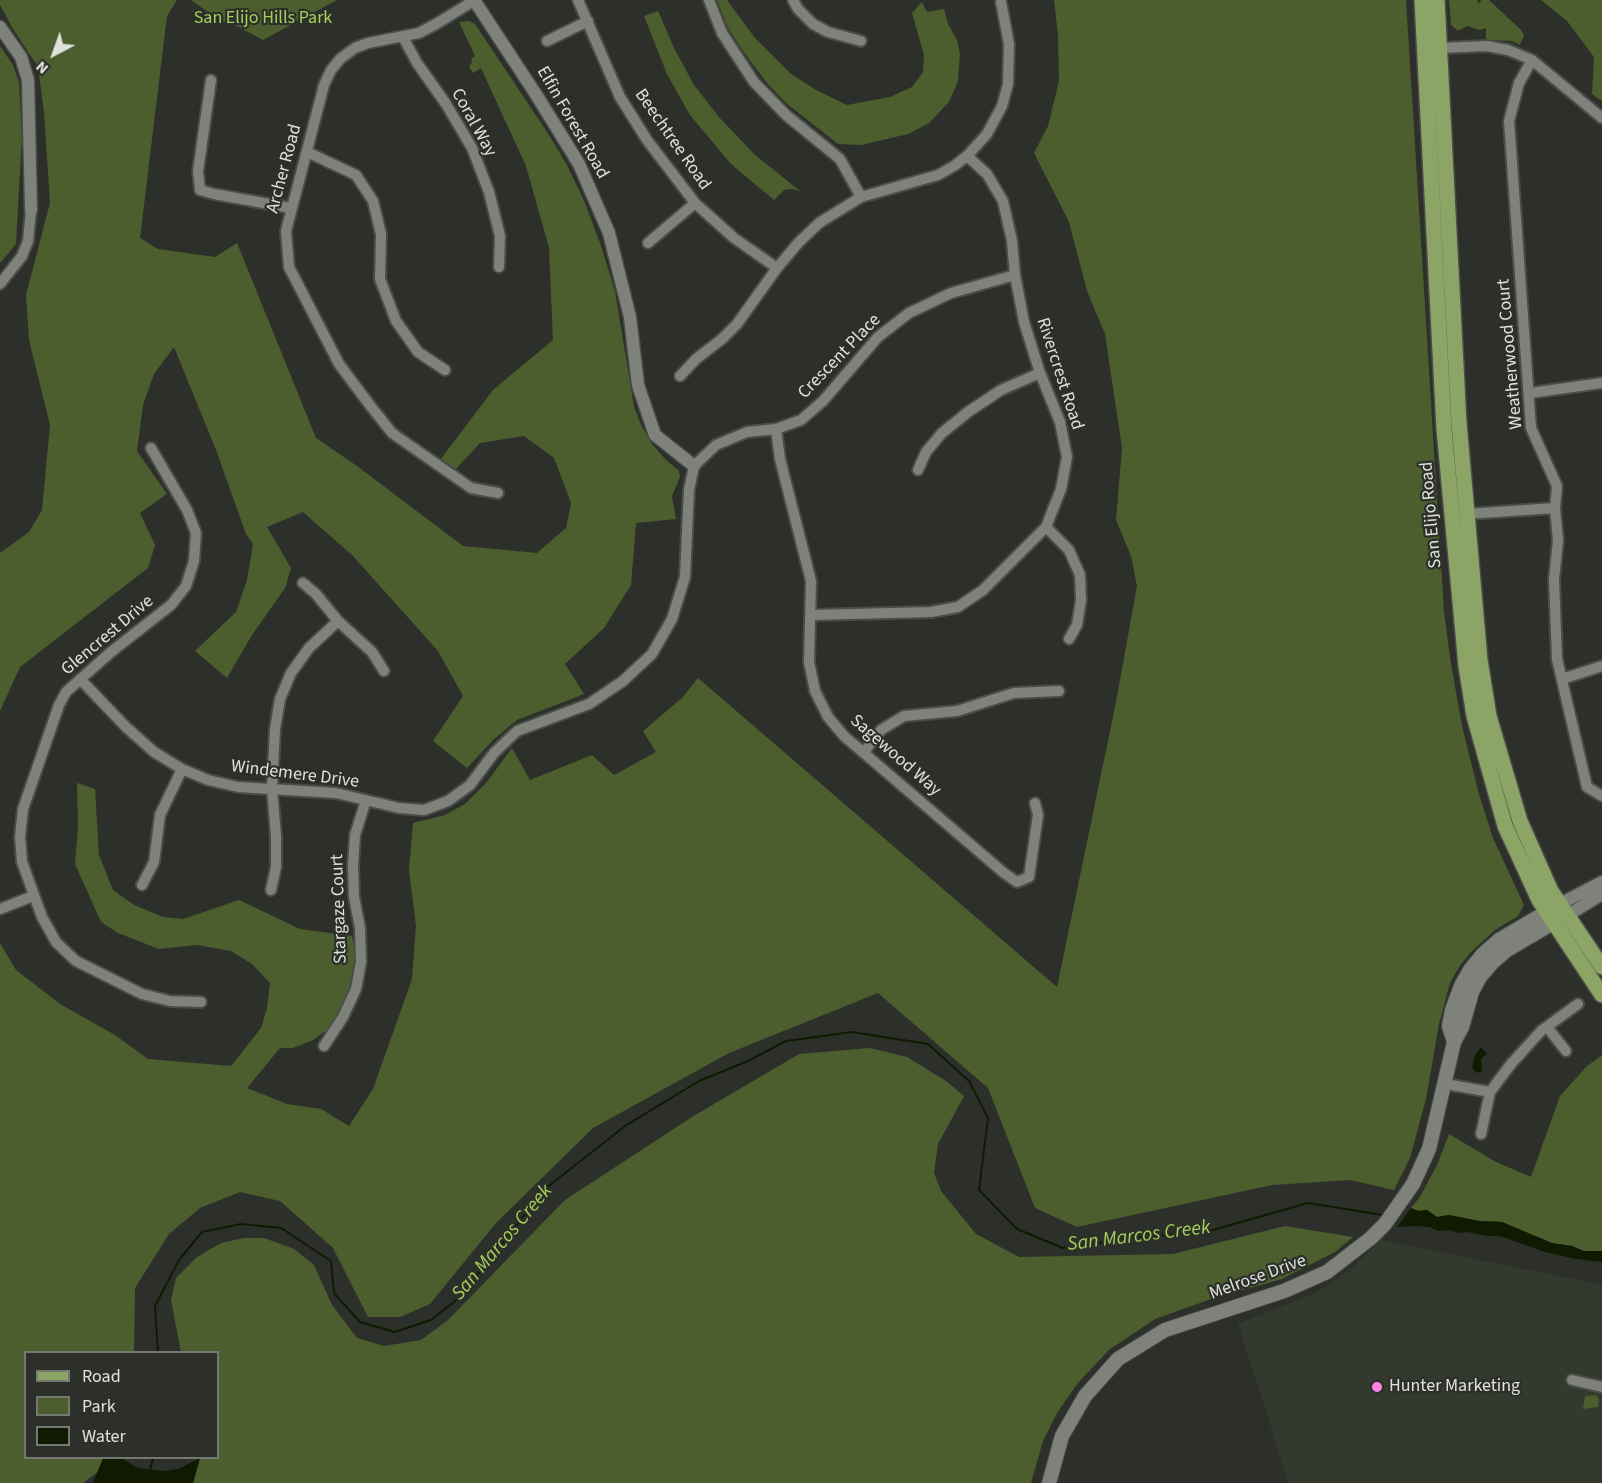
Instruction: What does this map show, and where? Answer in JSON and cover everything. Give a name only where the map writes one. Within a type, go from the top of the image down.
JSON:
[{"type":"main road","name":"San Elijo Road","points":[[1422,0],[1444,429],[1466,666],[1474,716],[1505,826],[1539,900],[1602,995]]},
{"type":"main road","name":"San Elijo Road","points":[[1437,0],[1459,423],[1480,660],[1490,716],[1520,821],[1551,891],[1602,967]]},
{"type":"main road","name":"Melrose Drive","points":[[1048,1483],[1062,1436],[1085,1396],[1118,1359],[1165,1330],[1284,1291],[1327,1272],[1371,1238],[1385,1224],[1413,1184],[1429,1149],[1454,1042],[1462,1027],[1472,992],[1486,970],[1507,950],[1564,909]]},
{"type":"street","name":"Archer Road","points":[[474,0],[419,33],[368,43],[355,48],[341,58],[331,70],[324,85],[286,231],[289,267],[339,364],[392,433],[471,488],[498,493]]},
{"type":"street","name":"Elfin Forest Road","points":[[474,0],[579,164],[609,233],[630,317],[638,385],[655,435],[694,465]]},
{"type":"street","name":"Beechtree Road","points":[[578,0],[620,97],[647,140],[695,203],[734,238],[777,268]]},
{"type":"street","points":[[709,0],[722,33],[753,82],[786,115],[840,159],[861,197]]},
{"type":"street","points":[[792,0],[813,24],[828,32],[861,41]]},
{"type":"street","points":[[680,376],[737,324],[777,268],[819,223],[861,197],[938,175],[967,156],[987,134],[1002,106],[1008,84],[1009,44],[1001,2]]},
{"type":"street","points":[[547,41],[588,21]]},
{"type":"street","points":[[0,27],[21,57],[28,80],[32,182],[28,241],[22,256],[0,284]]},
{"type":"street","name":"Coral Way","points":[[403,37],[417,63],[446,104],[472,148],[489,192],[500,236],[499,267]]},
{"type":"street","points":[[1440,48],[1486,46],[1508,50],[1532,60],[1602,118]]},
{"type":"street","name":"Weatherwood Court","points":[[1532,60],[1519,83],[1509,121],[1531,428],[1557,486],[1555,508],[1558,541],[1554,579],[1557,659],[1587,787],[1602,796]]},
{"type":"street","points":[[211,80],[198,171],[200,190],[291,208]]},
{"type":"street","points":[[307,152],[356,175],[368,192],[373,201],[381,234],[380,279],[396,321],[418,352],[445,370]]},
{"type":"street","name":"Rivercrest Road","points":[[811,615],[931,612],[958,607],[983,590],[1046,527],[1061,489],[1067,457],[1060,422],[1040,373],[1024,322],[1015,275],[1012,241],[1003,201],[987,174],[967,156]]},
{"type":"street","points":[[648,243],[695,203]]},
{"type":"street","name":"Crescent Place","points":[[694,465],[716,445],[747,432],[776,429],[801,420],[878,337],[909,313],[951,293],[1015,275]]},
{"type":"street","points":[[918,470],[926,452],[942,433],[968,412],[1001,390],[1040,373]]},
{"type":"street","points":[[1530,393],[1602,383]]},
{"type":"street","name":"Sagewood Way","points":[[776,429],[780,459],[811,581],[809,662],[815,691],[828,717],[844,736],[1017,882],[1029,877],[1038,815],[1035,803]]},
{"type":"street","name":"Glencrest Drive","points":[[151,448],[187,510],[196,533],[194,561],[186,586],[171,605],[66,692],[59,705],[23,809],[20,837],[22,862],[33,896],[56,942],[76,961],[142,994],[170,1001],[201,1002]]},
{"type":"street","name":"Windemere Drive","points":[[80,679],[132,733],[154,752],[182,769],[208,780],[238,787],[336,793],[399,808],[424,810],[448,801],[470,785],[494,753],[517,731],[589,704],[623,681],[652,654],[672,618],[685,577],[689,490],[694,465]]},
{"type":"street","points":[[1467,514],[1555,508]]},
{"type":"street","points":[[1046,527],[1070,550],[1080,575],[1081,600],[1077,625],[1069,639]]},
{"type":"street","points":[[303,583],[316,594],[338,621],[372,652],[384,671]]},
{"type":"street","points":[[271,890],[276,867],[272,789],[275,729],[280,699],[291,673],[309,648],[338,621]]},
{"type":"street","points":[[1562,680],[1602,666]]},
{"type":"street","points":[[864,752],[881,730],[904,716],[957,711],[1014,693],[1059,691]]},
{"type":"street","points":[[142,885],[154,862],[160,815],[182,769]]},
{"type":"street","name":"Stargaze Court","points":[[324,1046],[343,1017],[356,990],[361,962],[360,928],[354,897],[353,866],[355,835],[366,800]]},
{"type":"street","name":"Melrose Drive","points":[[1564,909],[1602,882]]},
{"type":"street","points":[[1564,909],[1602,894]]},
{"type":"street","points":[[0,909],[33,896]]},
{"type":"street","points":[[1481,1134],[1490,1092],[1511,1064],[1546,1027],[1578,1004]]},
{"type":"street","points":[[1546,1027],[1566,1051]]},
{"type":"street","points":[[1446,1084],[1490,1092]]},
{"type":"street","points":[[1572,1380],[1602,1387]]},
{"type":"shaded area","points":[[1381,1240],[1602,1285],[1602,1483],[1289,1483],[1238,1324],[1316,1293],[1347,1272]]},
{"type":"green space","points":[[0,0],[177,0],[167,16],[140,238],[158,249],[215,257],[237,243],[316,438],[463,546],[537,553],[566,528],[571,503],[554,458],[524,436],[480,443],[454,471],[440,460],[493,390],[553,340],[549,248],[526,166],[481,68],[473,73],[469,67],[471,59],[475,56],[459,22],[469,21],[475,24],[547,132],[567,165],[585,203],[615,291],[634,407],[652,444],[679,471],[680,477],[672,496],[676,519],[636,523],[631,585],[604,628],[565,664],[584,694],[517,720],[494,739],[467,768],[433,741],[463,696],[438,651],[353,556],[303,512],[267,527],[291,568],[285,588],[252,635],[227,678],[195,651],[236,612],[247,580],[253,544],[246,534],[216,450],[174,347],[154,374],[143,405],[137,451],[167,494],[140,513],[155,545],[148,568],[20,667],[0,711],[0,553],[29,532],[42,510],[50,425],[29,340],[26,295],[50,203],[44,112],[38,67],[13,29],[0,5]]},
{"type":"green space","name":"San Elijo Hills Park","points":[[191,0],[337,0],[263,40],[237,26],[219,20]]},
{"type":"green space","points":[[717,0],[727,0],[755,38],[791,74],[816,90],[847,105],[890,97],[912,87],[923,72],[924,55],[912,13],[922,2],[927,12],[944,9],[948,24],[957,40],[960,54],[958,81],[949,102],[929,123],[908,134],[861,145],[838,144],[786,103],[767,83],[728,28]]},
{"type":"green space","points":[[1054,0],[1406,0],[1444,612],[1462,726],[1479,794],[1493,838],[1524,905],[1518,916],[1495,930],[1471,952],[1450,983],[1439,1024],[1426,1099],[1410,1158],[1394,1190],[1350,1180],[1272,1185],[1077,1227],[1035,1208],[988,1088],[878,993],[729,1053],[593,1128],[496,1223],[430,1304],[400,1317],[368,1317],[333,1248],[280,1201],[240,1192],[200,1208],[169,1234],[135,1288],[134,1351],[24,1351],[24,1459],[108,1459],[103,1468],[83,1483],[0,1483],[0,943],[16,970],[60,1004],[115,1035],[148,1059],[231,1066],[261,1028],[267,1008],[270,983],[252,964],[231,951],[197,945],[159,949],[118,933],[101,922],[75,864],[78,827],[77,783],[95,789],[99,855],[113,890],[134,905],[163,917],[183,919],[239,900],[300,929],[352,936],[356,957],[353,981],[344,1006],[327,1030],[313,1040],[293,1048],[280,1048],[247,1088],[287,1104],[321,1109],[349,1126],[373,1089],[412,979],[416,926],[409,870],[413,823],[445,815],[465,804],[486,783],[512,748],[530,780],[592,755],[614,775],[656,752],[643,731],[682,698],[698,678],[1057,987],[1116,702],[1137,586],[1131,556],[1116,520],[1122,448],[1105,334],[1087,291],[1069,222],[1034,153],[1048,126],[1059,81]]},
{"type":"green space","points":[[1449,0],[1478,0],[1477,2],[1480,3],[1481,0],[1489,0],[1521,30],[1524,35],[1520,45],[1512,41],[1486,40],[1486,28],[1480,30],[1467,26],[1458,31],[1451,25]]},
{"type":"green space","points":[[1541,0],[1602,0],[1602,101],[1592,94],[1594,57],[1567,21]]},
{"type":"green space","points":[[658,11],[694,85],[719,117],[754,154],[800,191],[784,190],[774,200],[731,164],[690,115],[667,74],[644,16]]},
{"type":"green space","points":[[0,46],[13,65],[19,82],[22,136],[16,244],[0,263]]},
{"type":"green space","points":[[870,1048],[907,1057],[946,1081],[964,1096],[938,1144],[934,1173],[941,1191],[976,1234],[1019,1257],[1173,1254],[1285,1226],[1353,1237],[1335,1252],[1282,1279],[1214,1298],[1155,1319],[1109,1350],[1077,1384],[1057,1413],[1043,1441],[1031,1483],[193,1483],[200,1459],[219,1459],[219,1351],[181,1351],[171,1300],[176,1278],[197,1257],[221,1243],[244,1238],[264,1238],[294,1249],[314,1265],[332,1305],[357,1338],[384,1346],[421,1340],[448,1320],[565,1200],[692,1117],[799,1054]]},
{"type":"green space","points":[[1602,1055],[1602,1251],[1584,1251],[1572,1246],[1552,1243],[1502,1222],[1479,1221],[1449,1215],[1437,1217],[1427,1210],[1418,1211],[1411,1208],[1420,1197],[1437,1165],[1449,1134],[1496,1162],[1531,1177],[1560,1096],[1586,1067]]},
{"type":"green space","points":[[1596,1395],[1599,1399],[1598,1407],[1583,1409],[1585,1396]]},
{"type":"water","points":[[1481,1047],[1487,1054],[1481,1059],[1482,1071],[1477,1073],[1472,1068],[1475,1055]]},
{"type":"water","points":[[1411,1208],[1418,1211],[1427,1210],[1437,1217],[1449,1215],[1479,1221],[1502,1222],[1552,1243],[1572,1246],[1584,1251],[1602,1251],[1602,1262],[1545,1252],[1500,1236],[1459,1233],[1449,1230],[1438,1231],[1430,1227],[1397,1227]]},
{"type":"water","points":[[103,1459],[123,1459],[138,1468],[164,1471],[178,1469],[200,1459],[193,1483],[93,1483]]},
{"type":"waterway","name":"San Marcos Creek","points":[[158,1351],[155,1306],[179,1260],[202,1232],[241,1224],[281,1228],[331,1261],[334,1293],[360,1322],[395,1332],[431,1320],[459,1298],[545,1189],[625,1126],[699,1081],[748,1061],[786,1041],[852,1032],[928,1044],[969,1081],[988,1118],[979,1190],[1017,1229],[1063,1248],[1132,1238],[1209,1231],[1308,1203],[1383,1215]]},
{"type":"waterway","name":"San Marcos Creek","points":[[149,1473],[153,1459]]},
{"type":"place","name":"Hunter Marketing","points":[[1377,1387]]}]
